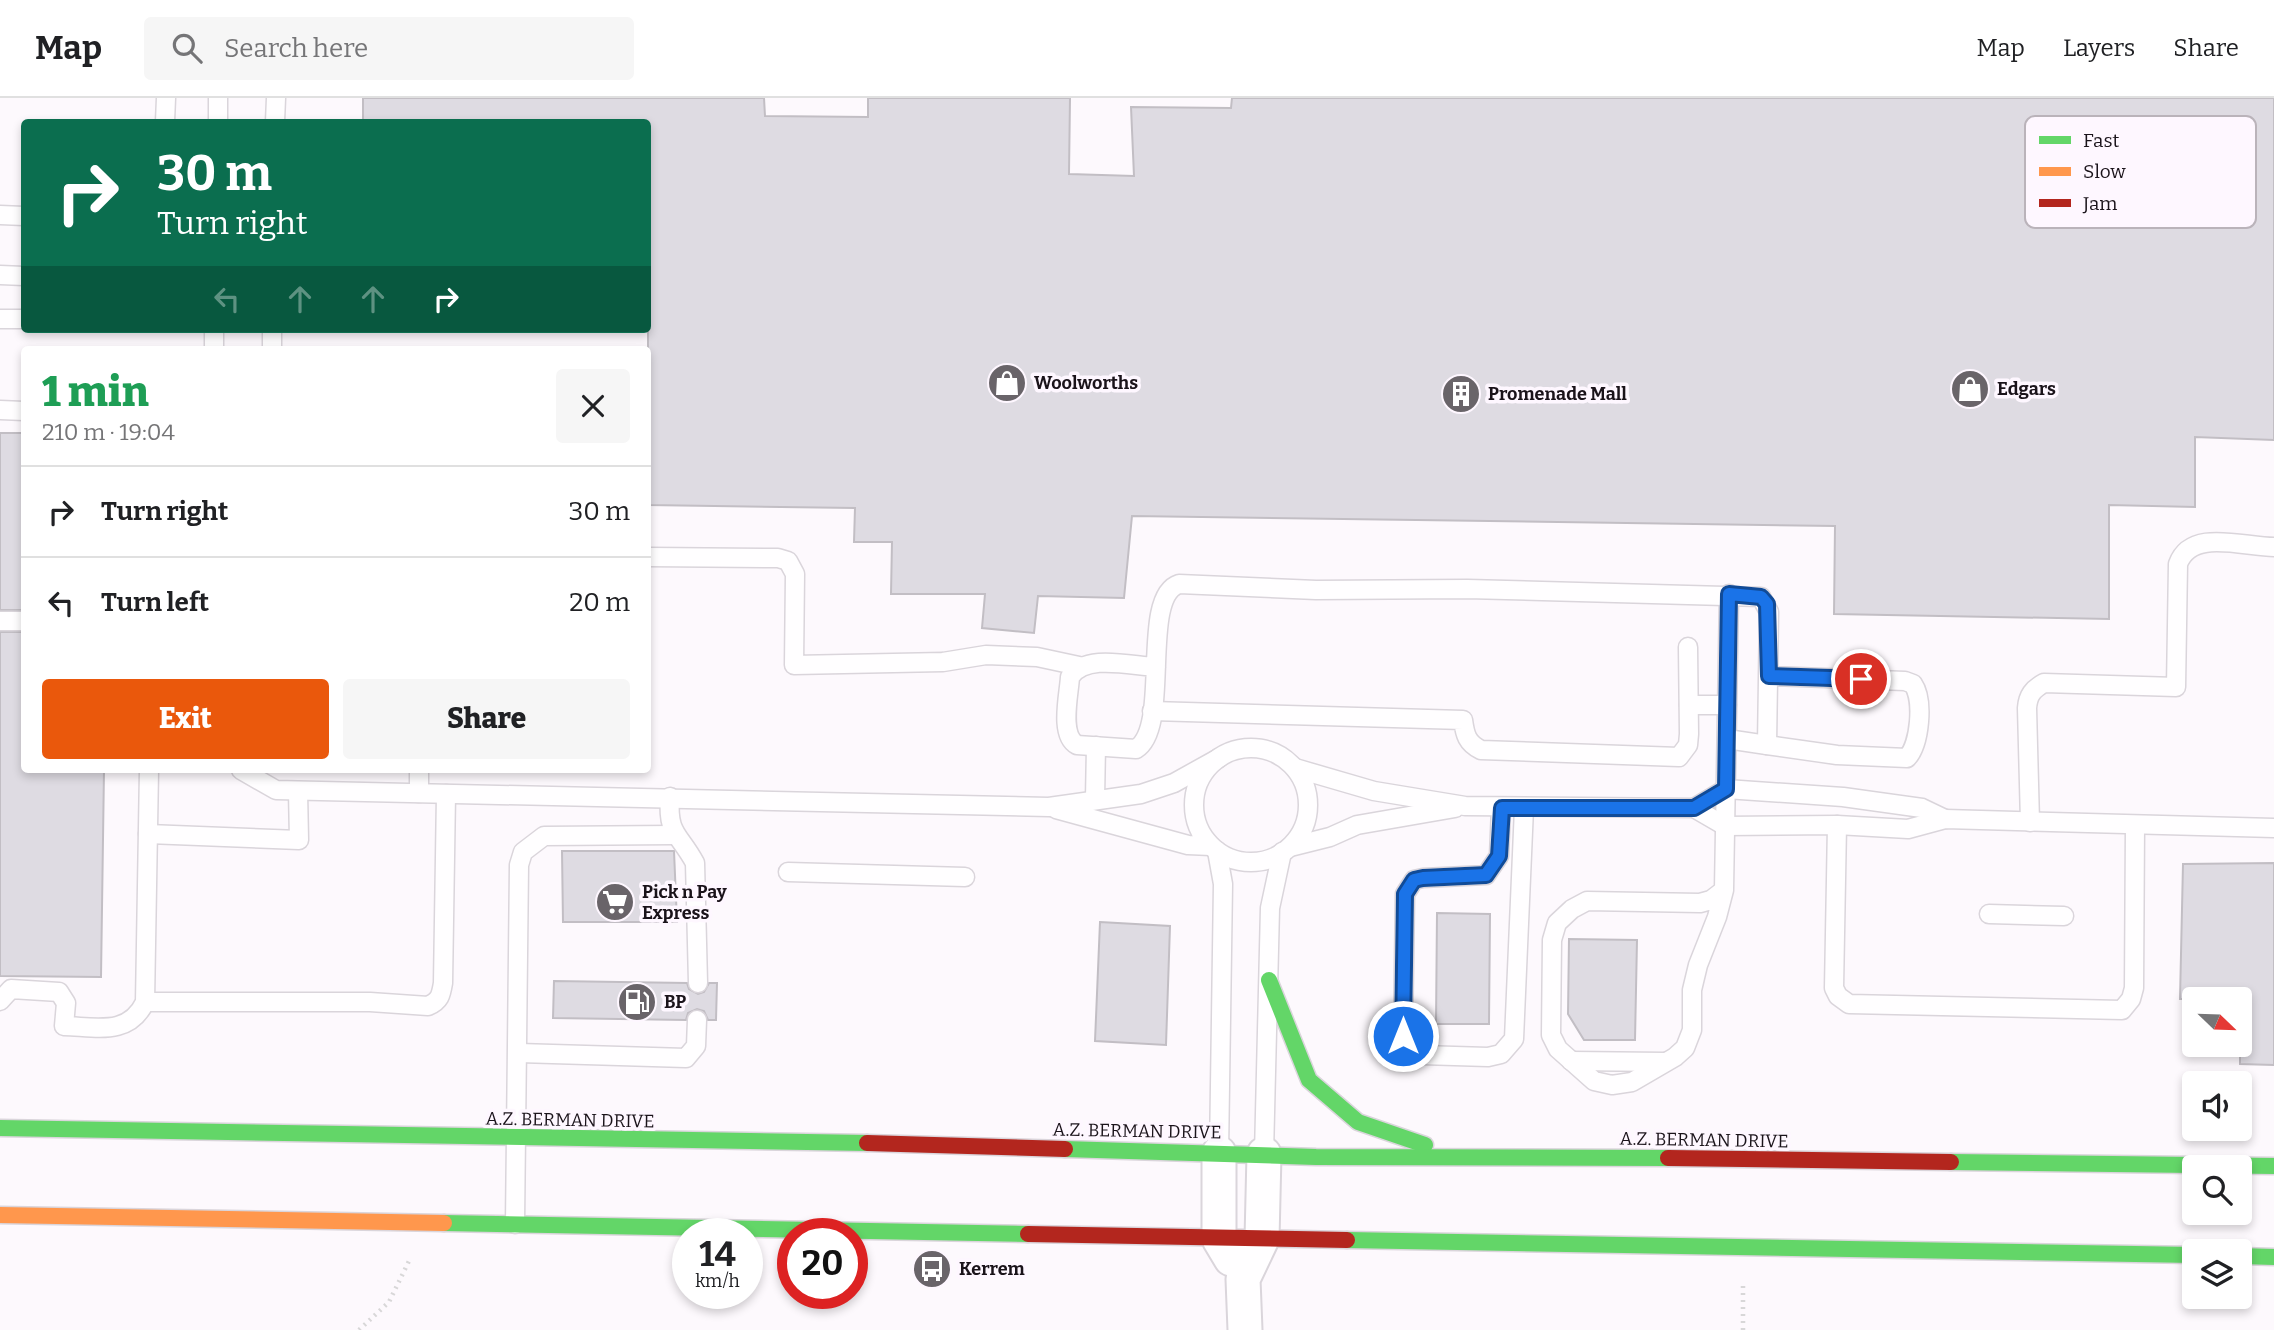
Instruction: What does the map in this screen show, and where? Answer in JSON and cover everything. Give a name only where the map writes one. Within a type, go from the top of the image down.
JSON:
[{"type":"main road","points":[[1269,980],[1309,1080],[1359,1122],[1456,1155]]},
{"type":"main road","name":"A.Z. BERMAN DRIVE","points":[[0,1128],[1316,1157],[1456,1155],[2274,1166]]},
{"type":"main road","points":[[0,1215],[2182,1255]]},
{"type":"main road","points":[[2252,1256],[2274,1257]]},
{"type":"street","points":[[1219,1153],[1219,1239],[1243,1279]]},
{"type":"street","points":[[1245,1330],[1243,1279],[1262,1239],[1264,1154]]},
{"type":"lane","points":[[165,119],[166,98]]},
{"type":"lane","points":[[218,98],[218,119]]},
{"type":"lane","points":[[275,119],[276,98]]},
{"type":"lane","points":[[0,215],[21,216]]},
{"type":"lane","points":[[0,275],[21,276]]},
{"type":"lane","points":[[0,319],[21,319]]},
{"type":"lane","points":[[0,410],[21,411]]},
{"type":"lane","points":[[2030,822],[2027,708],[2034,688],[2044,683],[2176,687],[2178,564],[2182,554],[2199,542],[2274,547]]},
{"type":"lane","points":[[651,556],[778,558],[788,561],[795,574],[794,665],[943,662],[986,655],[1037,657],[1079,666],[1088,663],[1156,667]]},
{"type":"lane","points":[[1079,666],[1070,677],[1067,732],[1077,745],[1140,747],[1152,711],[1161,603],[1169,589],[1179,584],[1316,590],[1729,594],[1761,597],[1767,604],[1767,745]]},
{"type":"lane","points":[[1724,890],[1711,900],[1700,903],[1587,901],[1572,909],[1557,923],[1552,940],[1551,1035],[1558,1049],[1594,1081],[1612,1085],[1632,1082],[1685,1048],[1692,1030],[1692,990],[1724,890],[1729,594]]},
{"type":"lane","points":[[0,621],[21,621]]},
{"type":"lane","points":[[1152,711],[1463,720],[1466,737],[1471,745],[1481,750],[1679,757],[1688,746],[1688,647]]},
{"type":"lane","points":[[1727,739],[1837,755],[1908,758],[1916,738],[1918,695],[1913,684],[1905,681],[1769,676]]},
{"type":"lane","points":[[1689,705],[1727,705]]},
{"type":"lane","points":[[1096,746],[1096,799]]},
{"type":"lane","points":[[246,773],[276,790],[298,791],[1049,807],[1141,794],[1174,783],[1219,758],[1251,748],[1282,757],[1295,768],[1374,791],[1465,806],[1694,808],[1725,826],[1837,825],[1908,829],[1945,820],[2274,828]]},
{"type":"lane","points":[[1219,758],[1205,772],[1196,790],[1194,810],[1199,830],[1214,848],[1233,859],[1250,862],[1267,860],[1286,850],[1386,818],[1465,806]]},
{"type":"lane","points":[[1264,1154],[1271,896],[1286,850],[1307,817],[1308,800],[1295,768]]},
{"type":"lane","points":[[0,1001],[10,989],[48,990],[64,997],[64,1026],[117,1028],[138,1015],[145,1002],[149,773]]},
{"type":"lane","points":[[419,773],[419,793]]},
{"type":"lane","points":[[1694,808],[1726,789],[1922,808],[1945,820]]},
{"type":"lane","points":[[148,834],[299,840],[298,791]]},
{"type":"lane","points":[[145,1002],[370,1002],[428,1006],[435,1003],[441,996],[443,983],[446,794]]},
{"type":"lane","points":[[670,797],[669,812],[674,835],[686,847],[695,863],[698,974]]},
{"type":"lane","points":[[1049,807],[1188,845],[1214,848]]},
{"type":"lane","points":[[1502,808],[1499,856],[1486,875],[1414,880],[1405,894],[1403,1036],[1407,1046],[1421,1055],[1488,1057],[1501,1054],[1514,1039],[1524,808]]},
{"type":"lane","points":[[1837,825],[1834,988],[1842,1000],[1849,1004],[2122,1010],[2131,999],[2133,988],[2135,825]]},
{"type":"lane","points":[[515,1224],[519,865],[523,852],[544,836],[674,835]]},
{"type":"lane","points":[[1214,848],[1223,884],[1219,1153]]},
{"type":"lane","points":[[788,872],[965,877]]},
{"type":"lane","points":[[1989,914],[2064,916]]},
{"type":"lane","points":[[519,1053],[687,1058],[696,1046],[697,1020]]},
{"type":"path","points":[[359,1330],[389,1302],[409,1261]]},
{"type":"path","points":[[1743,1285],[1743,1330]]},
{"type":"building","name":"Promenade Mall","points":[[363,98],[764,98],[765,116],[868,117],[868,98],[1070,98],[1069,174],[1134,176],[1131,107],[1231,108],[1232,98],[2274,98],[2274,440],[2195,437],[2195,507],[2109,505],[2109,619],[1834,614],[1835,526],[1132,516],[1124,598],[1038,596],[1034,633],[982,628],[985,594],[891,594],[892,542],[854,542],[855,508],[651,505],[651,346],[648,346],[648,333],[651,333],[651,119],[363,119]]},
{"type":"building","points":[[0,433],[21,433],[21,610],[0,610]]},
{"type":"building","points":[[0,632],[21,632],[21,773],[104,773],[101,977],[0,976]]},
{"type":"building","points":[[562,851],[674,851],[677,922],[563,922]]},
{"type":"building","points":[[2274,863],[2274,1065],[2240,1064],[2240,1057],[2252,1057],[2252,987],[2182,987],[2180,999],[2183,864]]},
{"type":"building","points":[[1437,913],[1490,914],[1489,1024],[1436,1024]]},
{"type":"building","points":[[1100,922],[1170,926],[1166,1045],[1095,1041]]},
{"type":"building","points":[[1569,939],[1637,940],[1635,1040],[1584,1040],[1568,1014]]},
{"type":"building","points":[[554,981],[687,983],[689,989],[698,994],[704,992],[709,983],[717,983],[716,1020],[708,1020],[704,1011],[697,1009],[688,1013],[686,1020],[553,1018]]},
{"type":"traffic: fast","points":[[1269,980],[1309,1080],[1358,1122],[1425,1145]]},
{"type":"traffic: fast","points":[[0,1128],[867,1143]]},
{"type":"traffic: fast","points":[[1065,1149],[1316,1157],[1668,1158]]},
{"type":"traffic: fast","points":[[1951,1162],[2274,1166]]},
{"type":"traffic: fast","points":[[444,1223],[1028,1234]]},
{"type":"traffic: fast","points":[[1347,1240],[2182,1255]]},
{"type":"traffic: fast","points":[[2252,1256],[2274,1257]]},
{"type":"traffic: slow","points":[[0,1215],[444,1223]]},
{"type":"traffic: jam","points":[[867,1143],[1065,1149]]},
{"type":"traffic: jam","points":[[1668,1158],[1951,1162]]},
{"type":"traffic: jam","points":[[1028,1234],[1347,1240]]},
{"type":"place","name":"Woolworths","points":[[1007,383]]},
{"type":"place","name":"Edgars","points":[[1970,389]]},
{"type":"place","name":"Promenade Mall","points":[[1461,394]]},
{"type":"place","name":"Pick n Pay Express","points":[[615,902]]},
{"type":"place","name":"BP","points":[[637,1002]]},
{"type":"place","name":"Kerrem","points":[[932,1269]]},
{"type":"route","points":[[1403,1036],[1405,894],[1414,880],[1486,875],[1499,856],[1502,808],[1694,808],[1726,789],[1729,594],[1761,597],[1767,604],[1769,676],[1861,679]]}]
